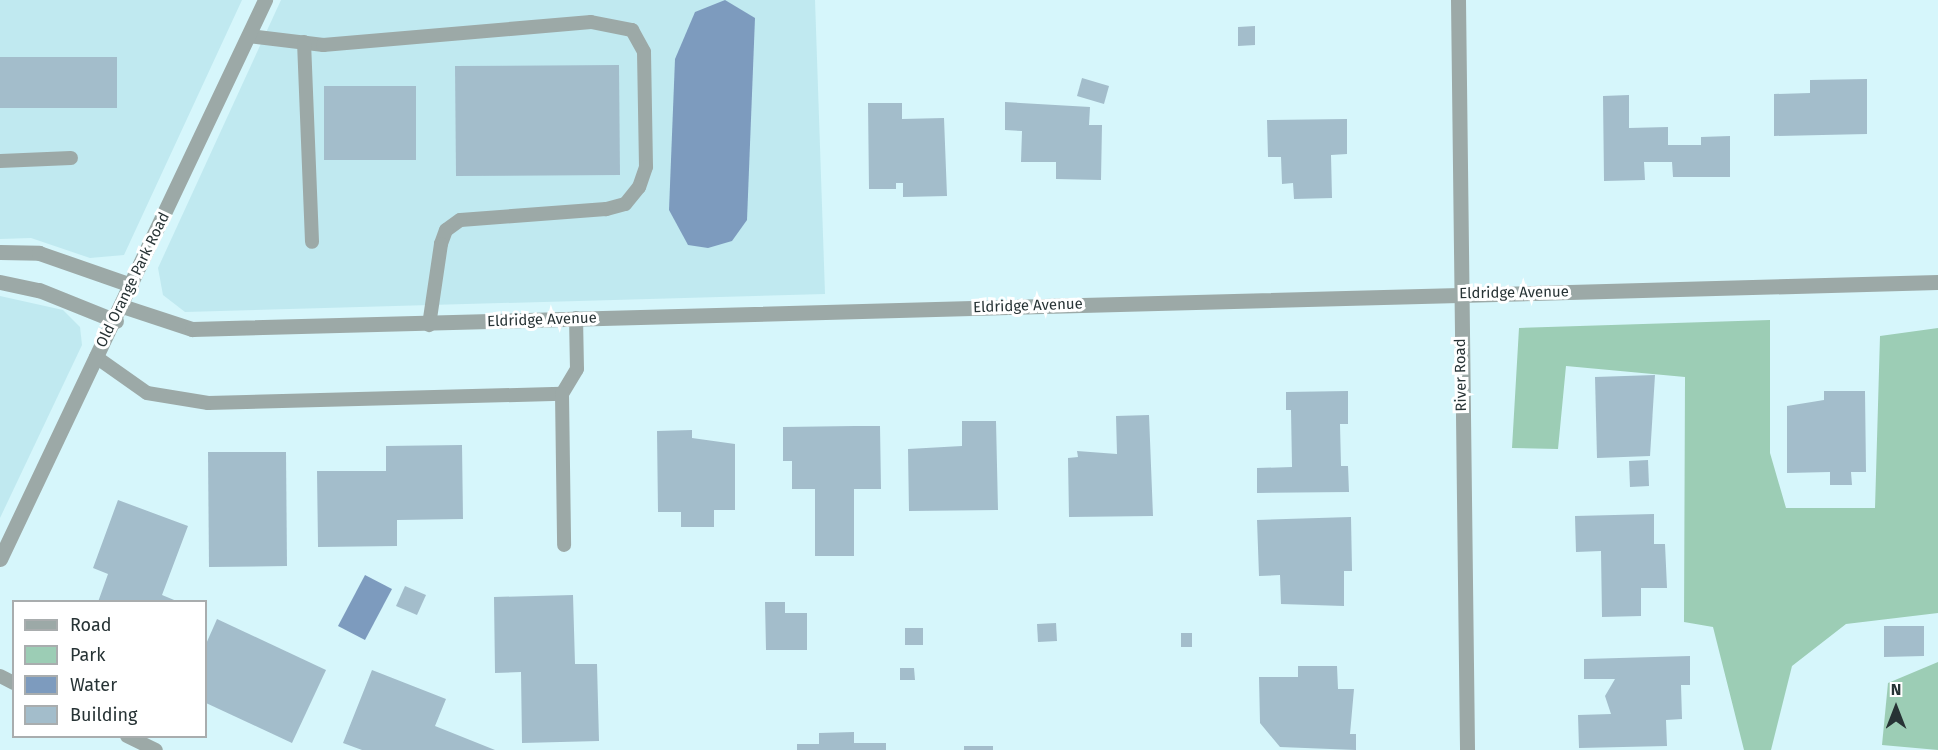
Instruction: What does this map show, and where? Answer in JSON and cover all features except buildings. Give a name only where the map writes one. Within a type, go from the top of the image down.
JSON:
[{"type":"street","name":"Old Orange Park Road","points":[[0,559],[96,357],[116,321],[265,0]]},
{"type":"street","name":"River Road","points":[[1458,0],[1467,750]]},
{"type":"street","points":[[0,252],[39,253],[131,285]]},
{"type":"street","points":[[0,282],[39,290],[116,321]]},
{"type":"street","name":"Eldridge Avenue","points":[[122,306],[192,329],[429,325],[576,318],[1938,282]]},
{"type":"lane","points":[[249,36],[304,42],[591,22],[632,30],[644,52],[646,167],[639,187],[625,204],[606,209],[460,220],[446,230],[441,244],[429,325]]},
{"type":"lane","points":[[304,42],[312,242]]},
{"type":"lane","points":[[0,161],[71,158]]},
{"type":"lane","points":[[564,545],[562,394],[577,369],[576,318]]},
{"type":"lane","points":[[96,357],[147,393],[208,404],[562,394]]},
{"type":"lane","points":[[131,738],[156,750]]},
{"type":"shaded area","points":[[0,0],[242,0],[124,255],[90,258],[31,238],[0,239]]},
{"type":"shaded area","points":[[281,0],[815,0],[825,294],[185,312],[163,295],[158,268]]},
{"type":"shaded area","points":[[0,296],[63,310],[80,327],[82,345],[0,518]]},
{"type":"green space","points":[[1770,320],[1770,453],[1786,508],[1875,508],[1880,336],[1938,328],[1938,613],[1846,624],[1792,666],[1771,750],[1744,750],[1713,627],[1684,622],[1685,377],[1566,366],[1558,449],[1512,448],[1519,328]]},
{"type":"green space","points":[[1938,662],[1938,750],[1882,745],[1888,683]]},
{"type":"water","points":[[725,0],[755,18],[747,220],[732,241],[708,248],[688,245],[669,210],[675,59],[695,12]]},
{"type":"water","points":[[365,575],[392,589],[365,640],[338,626]]}]
